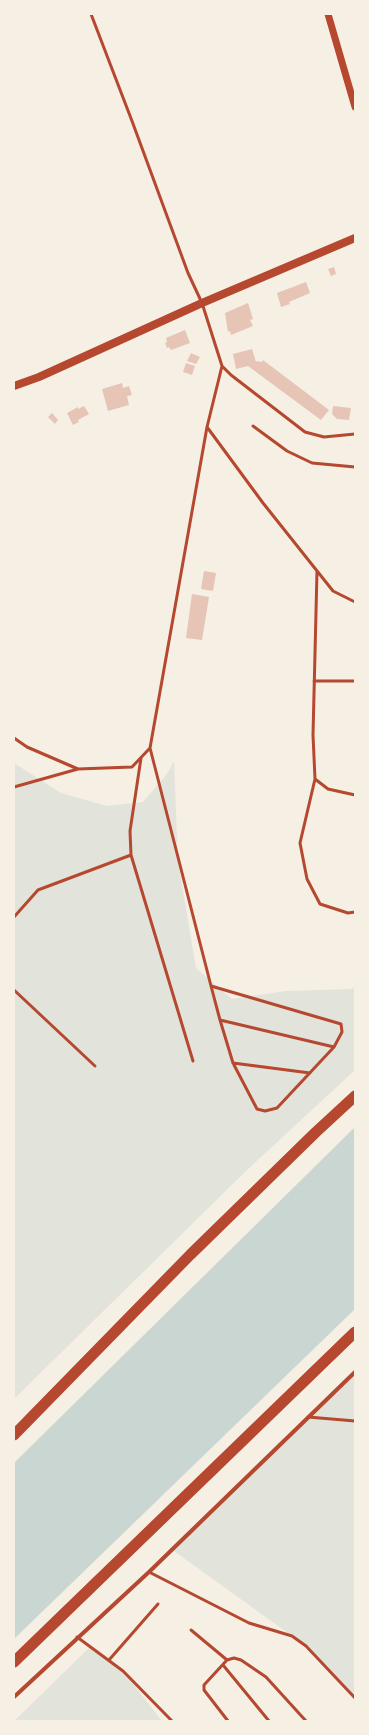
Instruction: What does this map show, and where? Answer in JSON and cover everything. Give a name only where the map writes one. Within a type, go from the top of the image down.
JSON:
[{"type":"highway","points":[[14,1435],[195,1250],[355,1096]]},
{"type":"highway","points":[[14,1662],[355,1332]]},
{"type":"main road","points":[[14,386],[39,377],[202,303],[355,238]]},
{"type":"street","points":[[328,14],[355,107]]},
{"type":"street","points":[[14,1697],[148,1572],[355,1372]]},
{"type":"lane","points":[[91,14],[188,273],[202,303],[222,366],[231,375],[305,432],[324,437],[355,434]]},
{"type":"lane","points":[[211,986],[341,1024],[342,1032],[334,1047],[276,1108],[265,1111],[258,1109],[233,1063],[220,1020],[211,986],[150,748],[207,427],[212,401],[222,366]]},
{"type":"lane","points":[[253,426],[287,451],[312,463],[355,467]]},
{"type":"lane","points":[[207,427],[263,503],[333,591],[355,602]]},
{"type":"lane","points":[[317,570],[313,735],[315,779],[300,843],[306,879],[320,904],[348,913],[355,912]]},
{"type":"lane","points":[[314,681],[355,681]]},
{"type":"lane","points":[[14,738],[27,747],[78,770]]},
{"type":"lane","points":[[14,787],[78,770],[132,767],[150,748]]},
{"type":"lane","points":[[141,758],[130,831],[131,855],[193,1061]]},
{"type":"lane","points":[[315,779],[328,789],[355,795]]},
{"type":"lane","points":[[14,917],[38,890],[131,855]]},
{"type":"lane","points":[[14,990],[95,1066]]},
{"type":"lane","points":[[220,1020],[334,1047]]},
{"type":"lane","points":[[233,1063],[310,1073]]},
{"type":"lane","points":[[308,1417],[355,1421]]},
{"type":"lane","points":[[148,1572],[249,1623],[292,1636],[306,1646],[355,1698]]},
{"type":"lane","points":[[109,1660],[158,1604]]},
{"type":"lane","points":[[191,1630],[228,1660]]},
{"type":"lane","points":[[77,1637],[123,1671],[172,1721]]},
{"type":"lane","points":[[228,1721],[204,1690],[204,1685],[228,1660],[234,1658],[241,1660],[266,1677],[306,1721]]},
{"type":"lane","points":[[223,1665],[269,1721]]},
{"type":"shaded area","points":[[174,761],[178,861],[196,968],[232,999],[286,991],[352,989],[355,987],[355,1070],[246,1171],[14,1399],[14,763],[61,793],[107,806],[143,802],[167,774]]},
{"type":"shaded area","points":[[355,1127],[355,1309],[14,1639],[14,1463]]},
{"type":"shaded area","points":[[355,1372],[355,1698],[306,1646],[171,1549]]},
{"type":"shaded area","points":[[90,1647],[123,1671],[162,1721],[14,1721]]},
{"type":"building","points":[[334,267],[336,274],[331,276],[328,269]]},
{"type":"building","points":[[306,282],[310,293],[289,302],[290,304],[281,307],[277,293]]},
{"type":"building","points":[[248,303],[253,319],[250,320],[253,326],[231,335],[230,331],[228,332],[225,313]]},
{"type":"building","points":[[185,330],[190,343],[171,350],[169,347],[167,348],[165,343],[167,342],[166,338]]},
{"type":"building","points":[[252,349],[256,362],[262,362],[263,360],[329,410],[321,420],[248,366],[236,369],[233,354]]},
{"type":"building","points":[[191,353],[200,357],[196,364],[187,361]]},
{"type":"building","points":[[186,363],[195,366],[192,375],[183,372]]},
{"type":"building","points":[[122,383],[123,388],[129,386],[132,395],[127,396],[129,405],[108,411],[102,389]]},
{"type":"building","points":[[84,406],[89,414],[78,420],[79,422],[73,425],[67,413],[78,407],[78,409]]},
{"type":"building","points":[[333,406],[351,408],[349,420],[337,419],[332,414]]},
{"type":"building","points":[[52,413],[58,420],[55,424],[48,417]]},
{"type":"building","points":[[204,571],[216,573],[213,591],[201,589]]},
{"type":"building","points":[[192,594],[209,597],[202,640],[186,638]]}]
